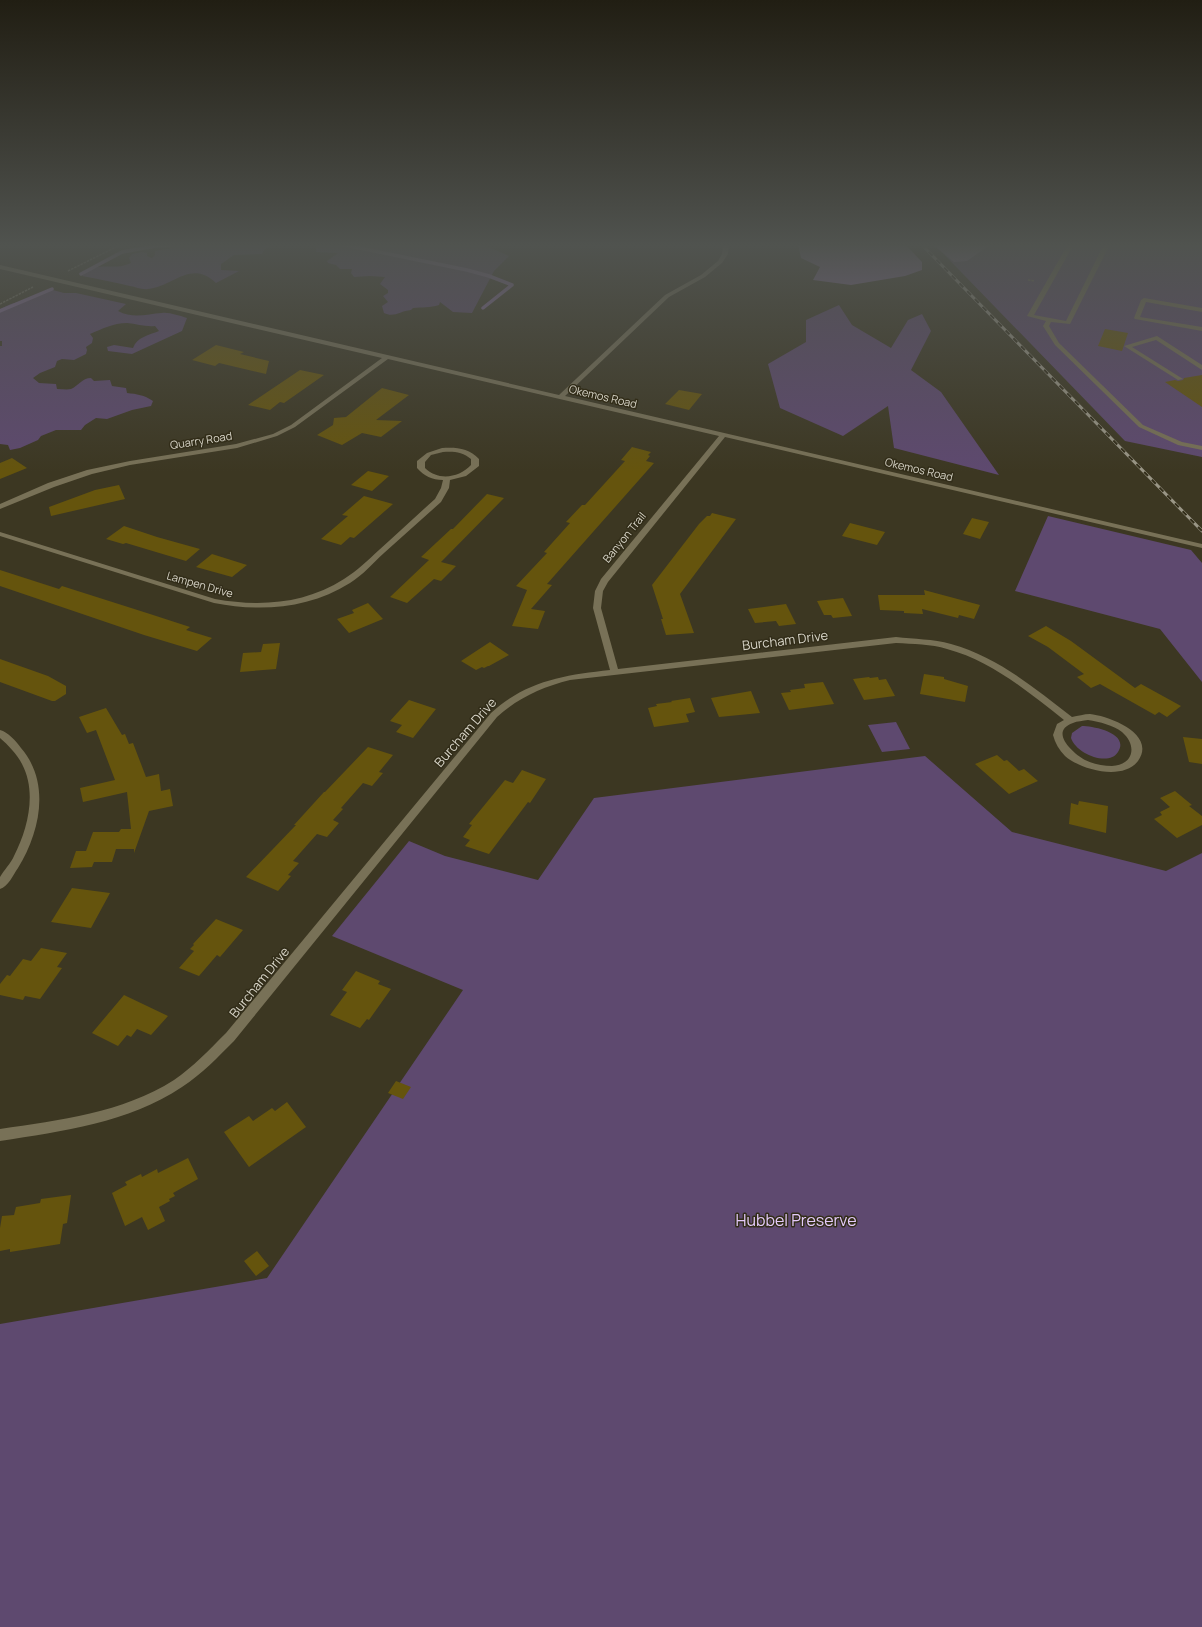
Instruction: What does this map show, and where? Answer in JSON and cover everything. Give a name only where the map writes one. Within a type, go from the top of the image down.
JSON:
[{"type":"street","name":"Okemos Road","points":[[228,320],[1202,546]]},
{"type":"street","points":[[560,397],[642,320]]},
{"type":"street","points":[[1070,320],[1068,323],[1049,320],[1046,326],[1057,344],[1134,420],[1158,436],[1180,444],[1202,448]]},
{"type":"street","points":[[1141,320],[1160,330],[1202,368]]},
{"type":"street","points":[[1180,379],[1127,346],[1160,330],[1202,329]]},
{"type":"street","name":"Quarry Road","points":[[0,507],[51,485],[90,472],[130,463],[237,446],[275,435],[292,426],[387,357]]},
{"type":"street","name":"Banyon Trail","points":[[615,672],[597,608],[600,591],[604,581],[723,435]]},
{"type":"street","points":[[449,450],[462,451],[475,459],[475,466],[468,473],[447,478],[433,477],[423,472],[421,468],[421,461],[435,452],[449,450]]},
{"type":"street","name":"Lampen Drive","points":[[0,534],[214,601],[238,605],[278,605],[307,599],[322,594],[335,588],[357,574],[438,500],[446,488],[447,478]]},
{"type":"street","name":"Burcham Drive","points":[[0,1135],[104,1118],[126,1111],[147,1102],[186,1080],[203,1066],[230,1037],[494,715],[502,706],[524,692],[554,681],[615,672],[896,640],[927,642],[959,648],[989,661],[1002,668],[1070,720]]},
{"type":"street","points":[[1088,717],[1098,718],[1118,726],[1132,737],[1137,751],[1136,757],[1125,766],[1111,769],[1096,768],[1076,760],[1067,754],[1058,741],[1057,734],[1059,728],[1070,720],[1088,717]]},
{"type":"street","points":[[0,733],[16,748],[27,765],[32,778],[35,793],[31,826],[25,844],[15,863],[0,885]]},
{"type":"green space","points":[[0,320],[186,320],[182,331],[132,354],[108,351],[107,347],[114,345],[133,348],[140,339],[159,331],[155,326],[127,323],[103,328],[90,334],[93,338],[92,343],[86,347],[86,354],[74,360],[62,359],[57,361],[55,367],[40,373],[33,378],[39,383],[56,384],[57,389],[71,389],[88,378],[91,378],[94,381],[110,380],[112,386],[126,388],[127,393],[147,397],[153,401],[151,406],[132,410],[107,419],[96,418],[85,425],[81,430],[56,430],[41,436],[38,440],[20,448],[10,450],[8,445],[0,444],[0,346],[2,346],[2,341],[0,341]]},
{"type":"green space","points":[[806,320],[849,320],[852,325],[891,348],[908,320],[925,320],[931,331],[911,370],[941,392],[999,475],[894,448],[888,406],[843,436],[780,408],[768,364],[806,342]]},
{"type":"green space","points":[[1008,320],[1202,320],[1202,457],[1125,441]]},
{"type":"green space","points":[[1048,516],[1191,550],[1202,563],[1202,682],[1160,629],[1015,591]]},
{"type":"green space","points":[[896,722],[910,749],[882,752],[868,725]]},
{"type":"green space","points":[[1082,726],[1094,727],[1115,735],[1119,740],[1120,745],[1118,752],[1114,756],[1108,758],[1100,758],[1093,757],[1079,749],[1071,738],[1072,733]]},
{"type":"green space","name":"Hubbel Preserve","points":[[925,756],[1012,832],[1166,871],[1202,853],[1202,1627],[0,1627],[0,1324],[267,1278],[463,990],[332,936],[409,841],[445,856],[538,880],[594,798]]},
{"type":"building","points":[[1105,329],[1128,333],[1122,351],[1098,346]]},
{"type":"building","points":[[216,345],[244,352],[240,354],[269,361],[266,374],[219,363],[215,366],[192,360]]},
{"type":"building","points":[[300,370],[324,375],[284,403],[280,402],[270,410],[248,405]]},
{"type":"building","points":[[1202,375],[1202,407],[1165,382],[1175,380],[1178,381],[1183,380],[1184,378]]},
{"type":"building","points":[[382,388],[409,395],[376,420],[402,421],[381,437],[362,433],[342,445],[317,435],[333,425],[334,418],[346,417]]},
{"type":"building","points":[[679,390],[702,394],[689,410],[665,404]]},
{"type":"building","points":[[632,447],[651,452],[646,461],[654,463],[547,584],[552,585],[531,609],[545,611],[538,629],[512,626],[527,590],[516,586],[547,553],[544,552],[570,523],[566,522],[582,505],[585,505],[625,461],[621,460]]},
{"type":"building","points":[[12,458],[27,468],[0,479],[0,463]]},
{"type":"building","points":[[368,471],[389,476],[372,491],[351,485]]},
{"type":"building","points":[[119,485],[125,499],[51,516],[49,507],[95,490]]},
{"type":"building","points":[[487,494],[504,498],[441,562],[456,566],[441,581],[434,579],[407,603],[390,597],[429,560],[421,557],[451,529],[453,529]]},
{"type":"building","points":[[364,496],[393,504],[354,538],[350,537],[341,545],[321,539],[348,516],[342,515]]},
{"type":"building","points":[[712,513],[736,519],[680,594],[694,633],[666,635],[661,619],[663,619],[652,585],[699,524]]},
{"type":"building","points":[[972,518],[989,522],[980,539],[963,534]]},
{"type":"building","points":[[850,523],[885,532],[877,545],[842,536]]},
{"type":"building","points":[[124,526],[200,549],[186,561],[126,543],[123,544],[106,539]]},
{"type":"building","points":[[212,554],[247,565],[232,577],[196,567]]},
{"type":"building","points":[[0,570],[59,589],[62,586],[150,614],[190,627],[186,630],[212,638],[197,651],[144,635],[0,586]]},
{"type":"building","points":[[924,590],[980,605],[974,619],[959,615],[958,618],[922,609],[923,614],[904,613],[904,611],[880,610],[878,595],[925,595]]},
{"type":"building","points":[[843,598],[852,616],[833,618],[831,615],[824,615],[817,601]]},
{"type":"building","points":[[368,603],[383,619],[349,633],[337,619],[354,613],[352,610]]},
{"type":"building","points":[[786,604],[796,624],[779,626],[776,621],[755,623],[748,609]]},
{"type":"building","points":[[1046,626],[1071,641],[1135,688],[1141,684],[1181,706],[1167,717],[1159,712],[1155,715],[1100,684],[1091,688],[1077,677],[1084,674],[1048,647],[1028,636]]},
{"type":"building","points":[[490,642],[509,655],[489,666],[476,670],[461,661]]},
{"type":"building","points":[[280,643],[276,669],[240,672],[243,653],[261,652],[263,644]]},
{"type":"building","points":[[0,659],[48,676],[66,686],[66,694],[55,701],[52,701],[0,682]]},
{"type":"building","points":[[924,674],[944,677],[944,679],[968,686],[965,702],[920,694]]},
{"type":"building","points":[[878,677],[879,680],[886,679],[895,696],[864,700],[853,679]]},
{"type":"building","points":[[823,682],[834,704],[789,710],[781,693],[805,688],[804,684]]},
{"type":"building","points":[[751,691],[760,713],[719,717],[711,698]]},
{"type":"building","points":[[690,698],[695,712],[686,714],[689,722],[654,727],[648,708],[657,706],[656,704]]},
{"type":"building","points":[[409,700],[436,709],[413,738],[396,732],[402,725],[390,721]]},
{"type":"building","points":[[106,708],[122,735],[125,734],[129,744],[133,743],[146,777],[159,774],[161,791],[170,789],[173,806],[149,811],[134,853],[134,849],[116,849],[112,862],[94,862],[92,867],[70,868],[76,851],[86,851],[93,832],[119,832],[121,829],[131,829],[127,792],[83,802],[80,788],[115,780],[96,730],[87,733],[79,717]]},
{"type":"building","points":[[1183,737],[1202,739],[1202,764],[1189,762]]},
{"type":"building","points":[[368,747],[393,755],[379,772],[383,773],[372,786],[363,783],[341,808],[343,809],[333,820],[339,823],[327,837],[317,834],[293,861],[299,863],[288,875],[291,876],[278,891],[246,877],[296,825],[294,825],[324,792]]},
{"type":"building","points":[[997,755],[1004,761],[1007,760],[1019,771],[1024,769],[1038,781],[1009,794],[975,764]]},
{"type":"building","points":[[522,770],[546,779],[530,803],[528,802],[489,854],[465,846],[470,840],[463,837],[472,825],[469,824],[505,780],[513,783]]},
{"type":"building","points":[[1175,791],[1192,805],[1189,806],[1202,816],[1202,825],[1177,838],[1154,819],[1162,815],[1160,812],[1170,807],[1160,798]]},
{"type":"building","points":[[1079,801],[1108,806],[1106,833],[1069,824],[1071,803],[1078,805]]},
{"type":"building","points":[[72,888],[110,893],[91,928],[51,922]]},
{"type":"building","points":[[216,919],[243,930],[220,957],[217,955],[199,976],[179,968],[194,951],[190,949],[194,945],[193,944]]},
{"type":"building","points":[[41,948],[67,953],[57,967],[62,968],[40,999],[25,996],[23,1000],[0,995],[0,984],[7,975],[10,976],[23,959],[31,961]]},
{"type":"building","points":[[356,971],[380,981],[378,984],[391,989],[369,1020],[367,1019],[360,1028],[330,1015],[347,992],[342,990]]},
{"type":"building","points":[[124,995],[168,1016],[151,1035],[137,1029],[131,1037],[127,1035],[118,1046],[92,1033]]},
{"type":"building","points":[[396,1081],[411,1087],[403,1099],[388,1093]]},
{"type":"building","points":[[287,1102],[306,1127],[249,1167],[224,1132],[249,1116],[253,1121],[272,1108],[275,1111]]},
{"type":"building","points":[[188,1158],[198,1179],[173,1193],[175,1196],[169,1199],[170,1201],[159,1207],[165,1221],[148,1230],[142,1217],[125,1226],[112,1193],[127,1185],[125,1182],[141,1174],[142,1177],[157,1169],[158,1173]]},
{"type":"building","points":[[71,1195],[67,1223],[63,1224],[60,1244],[10,1252],[10,1249],[0,1251],[0,1228],[2,1216],[14,1215],[16,1207],[40,1203],[41,1199]]},
{"type":"building","points":[[257,1251],[269,1266],[256,1276],[244,1261]]},
{"type":"railway","points":[[995,320],[1202,531]]}]
